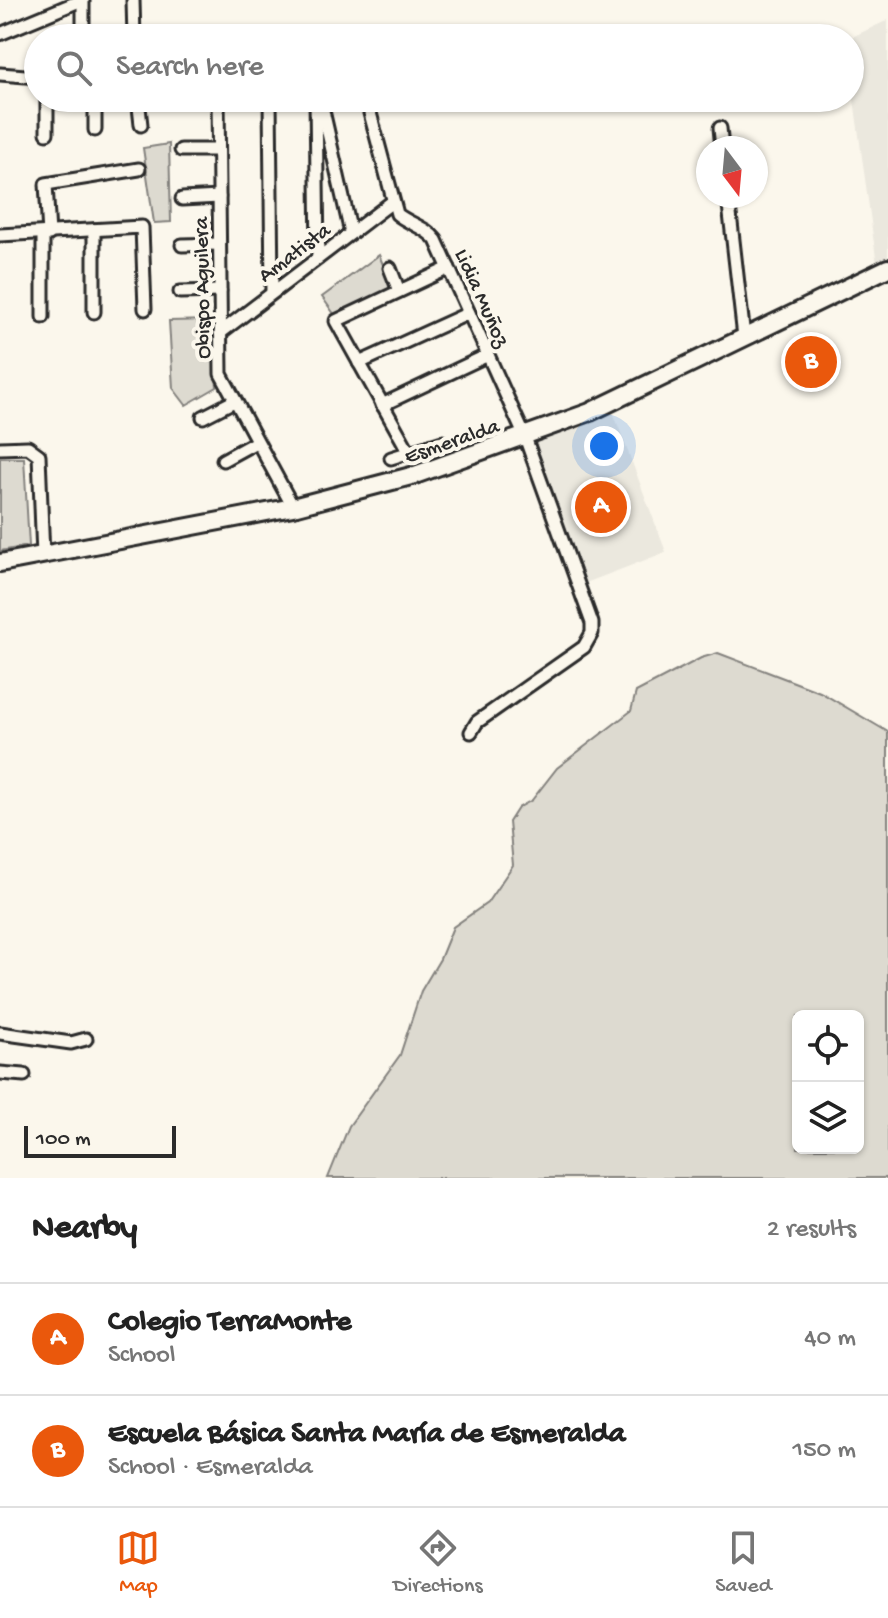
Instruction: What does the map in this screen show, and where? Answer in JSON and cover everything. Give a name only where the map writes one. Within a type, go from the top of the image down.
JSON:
[{"type":"street","points":[[24,24],[83,0],[83,24]]},
{"type":"street","points":[[133,0],[134,24]]},
{"type":"street","points":[[0,34],[24,24]]},
{"type":"street","points":[[0,74],[24,76]]},
{"type":"street","points":[[47,112],[47,133]]},
{"type":"street","points":[[95,112],[95,130]]},
{"type":"street","points":[[140,112],[141,125]]},
{"type":"street","name":"Obispo Aguilera","points":[[218,112],[221,374],[293,507]]},
{"type":"street","points":[[270,112],[272,292]]},
{"type":"street","points":[[318,112],[318,258]]},
{"type":"street","points":[[321,112],[351,233]]},
{"type":"street","points":[[370,112],[392,202]]},
{"type":"street","points":[[720,128],[721,136]]},
{"type":"street","points":[[181,150],[218,150]]},
{"type":"street","points":[[43,317],[46,184],[139,169]]},
{"type":"street","points":[[182,199],[219,197]]},
{"type":"street","name":"Amatista","points":[[220,333],[392,202]]},
{"type":"street","name":"Lidia Muñoz","points":[[392,202],[397,214],[408,224],[430,232],[449,268],[525,437],[592,623],[592,633],[584,647],[477,722],[471,732]]},
{"type":"street","points":[[729,208],[744,337]]},
{"type":"street","points":[[0,235],[142,227],[145,309]]},
{"type":"street","points":[[94,230],[94,312]]},
{"type":"street","points":[[182,245],[219,244]]},
{"type":"street","points":[[390,268],[399,291]]},
{"type":"street","points":[[409,452],[336,321],[449,268]]},
{"type":"street","name":"Esmeralda","points":[[0,563],[293,507],[385,485],[590,412],[888,268]]},
{"type":"street","points":[[180,292],[220,291]]},
{"type":"street","points":[[359,363],[469,313]]},
{"type":"street","points":[[382,405],[488,355]]},
{"type":"street","points":[[203,417],[234,401]]},
{"type":"street","points":[[223,460],[256,442]]},
{"type":"street","points":[[391,458],[442,442]]},
{"type":"street","points":[[0,448],[28,447],[39,455],[43,556]]},
{"type":"street","points":[[0,1033],[71,1043],[86,1039]]},
{"type":"street","points":[[0,1073],[24,1075]]},
{"type":"shaded area","points":[[888,20],[888,260],[877,265],[856,112],[864,112],[864,31]]},
{"type":"shaded area","points":[[169,144],[171,222],[154,223],[143,148]]},
{"type":"shaded area","points":[[379,255],[394,291],[337,318],[322,297]]},
{"type":"shaded area","points":[[212,320],[217,387],[186,405],[173,388],[169,321]]},
{"type":"shaded area","points":[[613,412],[666,552],[583,584],[529,441]]},
{"type":"shaded area","points":[[0,458],[24,458],[29,546],[0,551]]},
{"type":"shaded area","points":[[718,653],[820,692],[888,732],[888,1178],[328,1178],[349,1126],[400,1055],[421,991],[440,959],[453,927],[487,903],[513,865],[509,822],[518,808],[532,800],[557,768],[631,711],[636,692],[701,658]]},
{"type":"place","name":"Escuela Básica Santa María de Esmeralda","points":[[811,362]]},
{"type":"place","name":"Colegio TerraMonte","points":[[601,507]]}]
